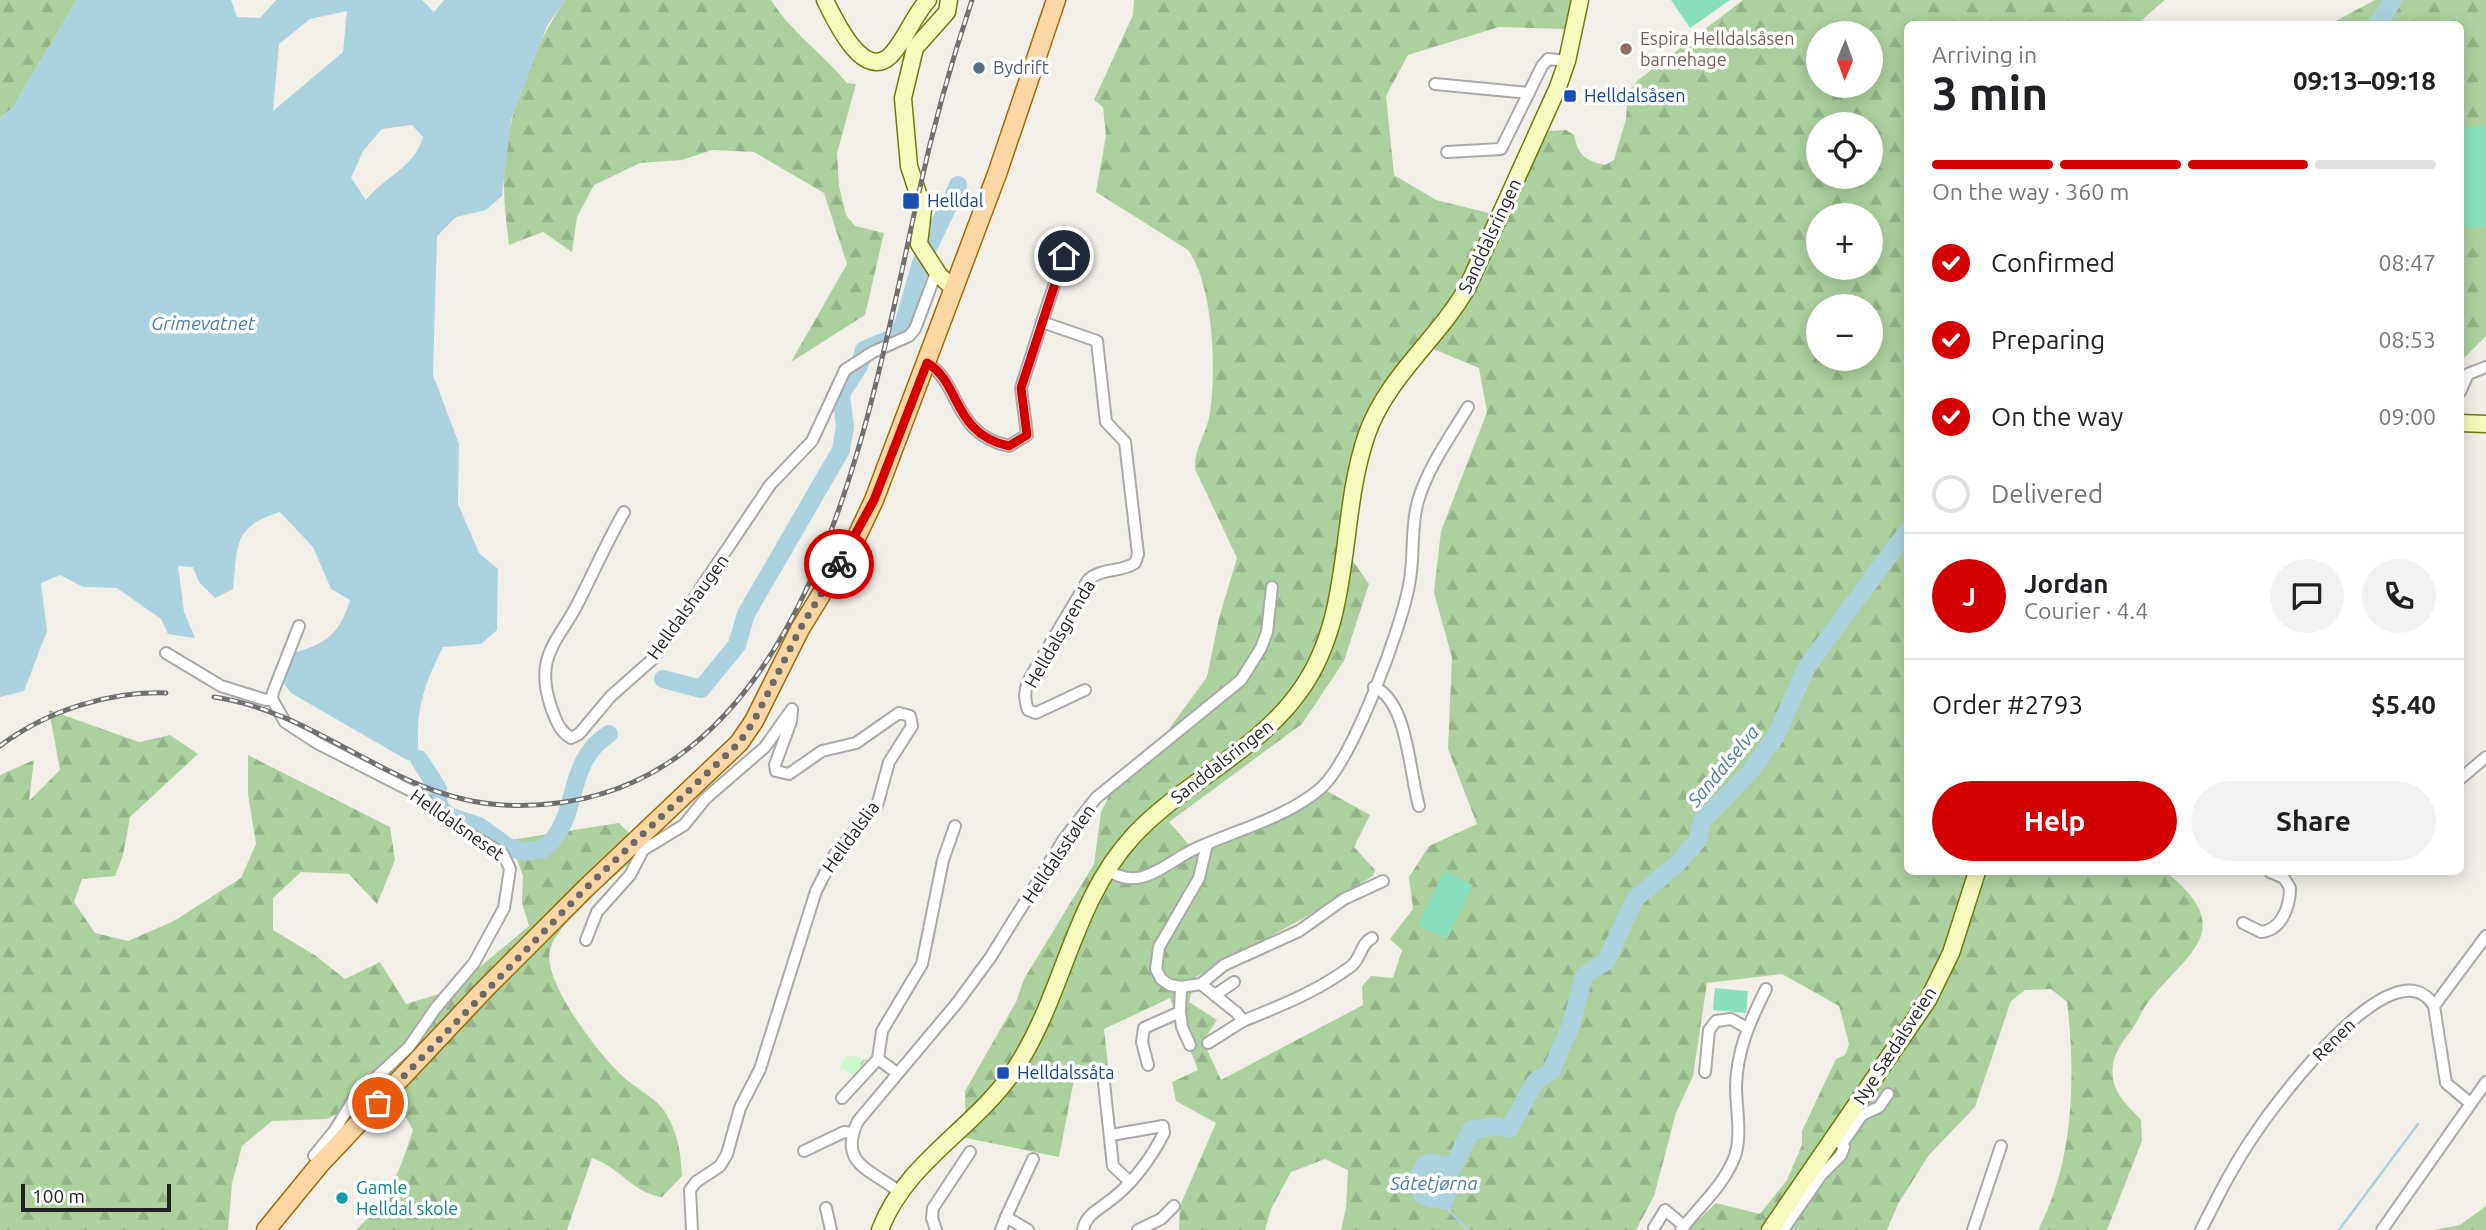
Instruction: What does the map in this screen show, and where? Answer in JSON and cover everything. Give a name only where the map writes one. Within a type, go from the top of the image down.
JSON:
[{"type":"main road","points":[[825,0],[852,46],[863,58],[875,62],[890,57],[928,0]]},
{"type":"main road","points":[[949,0],[947,12],[915,48],[904,87],[907,158],[923,209],[918,229],[930,261],[947,268],[957,281]]},
{"type":"main road","points":[[266,1230],[320,1164],[370,1111],[587,887],[729,754],[754,721],[800,629],[862,524],[927,363],[1056,0]]},
{"type":"main road","name":"Sanddalsringen","points":[[880,1230],[898,1191],[926,1161],[979,1114],[1014,1071],[1043,1018],[1080,919],[1107,870],[1132,837],[1157,813],[1266,730],[1291,704],[1310,676],[1325,643],[1334,613],[1360,457],[1368,430],[1388,392],[1452,313],[1467,288],[1567,61],[1580,0]]},
{"type":"main road","points":[[2464,423],[2486,424]]},
{"type":"main road","name":"Nye Sædalsveien","points":[[1770,1230],[1838,1141],[1928,1000],[1951,953],[1976,875]]},
{"type":"street","points":[[1447,152],[1501,149],[1548,59],[1567,61]]},
{"type":"street","points":[[1435,84],[1529,93]]},
{"type":"street","points":[[927,363],[939,370],[955,403],[978,432],[1009,446],[1027,435],[1021,388],[1064,256]]},
{"type":"street","name":"Helldalshaugen","points":[[624,512],[579,601],[553,640],[546,662],[550,703],[561,731],[571,738],[579,734],[607,701],[654,658],[770,485],[812,441],[845,370],[861,358],[898,342],[915,329],[930,261]]},
{"type":"street","name":"Helldalsgrenda","points":[[1042,322],[1097,341],[1106,422],[1125,442],[1138,554],[1135,563],[1129,567],[1098,572],[1088,580],[1031,676],[1025,700],[1028,710],[1036,713],[1085,690]]},
{"type":"street","points":[[2464,384],[2469,374],[2486,367]]},
{"type":"street","points":[[1107,870],[1121,878],[1139,878],[1300,802],[1321,788],[1338,770],[1405,607],[1412,568],[1418,500],[1440,453],[1468,407]]},
{"type":"street","name":"Helldalsstølen","points":[[852,1133],[858,1121],[990,958],[1064,839],[1096,798],[1241,680],[1264,640],[1270,619],[1272,587]]},
{"type":"street","points":[[166,653],[221,686],[266,700],[272,699],[299,626]]},
{"type":"street","points":[[1374,687],[1388,695],[1400,718],[1419,806]]},
{"type":"street","name":"Helldalsneset","points":[[272,699],[282,718],[291,726],[423,797],[440,816],[490,844],[503,854],[509,863],[510,882],[504,908],[474,963],[435,1009],[409,1047],[355,1097],[335,1130],[314,1156]]},
{"type":"street","name":"Helldalslia","points":[[586,940],[597,912],[630,875],[643,850],[684,825],[716,788],[742,770],[765,747],[792,709],[791,721],[775,765],[776,771],[781,774],[789,774],[822,751],[866,738],[899,713],[910,716],[913,720],[889,762],[877,806],[835,854],[816,891],[763,1061],[740,1108],[727,1154],[720,1166],[696,1182],[690,1190],[692,1230]]},
{"type":"street","points":[[729,754],[742,770]]},
{"type":"street","points":[[2464,776],[2486,757]]},
{"type":"street","points":[[842,1098],[878,1059],[882,1031],[922,964],[943,860],[955,826]]},
{"type":"street","points":[[1207,844],[1199,878],[1159,947],[1156,959],[1161,979],[1181,987],[1200,984],[1224,965],[1299,931],[1344,899],[1383,881]]},
{"type":"street","points":[[2244,923],[2261,932],[2275,928],[2281,921],[2290,888],[2284,877],[2278,875]]},
{"type":"street","points":[[2470,1103],[2446,1083],[2434,1006],[2486,936]]},
{"type":"street","points":[[1208,1043],[1243,1021],[1331,980],[1353,966],[1359,959],[1363,944],[1372,938]]},
{"type":"street","points":[[1215,995],[1234,982]]},
{"type":"street","points":[[1200,984],[1243,1021]]},
{"type":"street","points":[[1181,987],[1182,1027],[1190,1045]]},
{"type":"street","points":[[1654,1228],[1665,1210],[1682,1228],[1721,1185],[1734,1157],[1738,1131],[1737,1071],[1746,1028],[1766,989]]},
{"type":"street","name":"Renen","points":[[2201,1230],[2255,1133],[2329,1042],[2366,1009],[2398,992],[2422,994],[2434,1006]]},
{"type":"street","points":[[1148,1065],[1142,1042],[1144,1028],[1180,1012]]},
{"type":"street","points":[[1704,1072],[1709,1030],[1716,1021],[1731,1019],[1746,1028]]},
{"type":"street","points":[[878,1059],[897,1073]]},
{"type":"street","points":[[2382,1230],[2486,1082]]},
{"type":"street","points":[[1104,1083],[1113,1166],[1130,1182]]},
{"type":"street","name":"Nye Sædalsveien","points":[[1783,1230],[1822,1174],[1842,1155],[1838,1141],[1862,1115],[1879,1107],[1888,1094]]},
{"type":"street","points":[[355,1097],[370,1111]]},
{"type":"street","points":[[1083,1230],[1089,1217],[1130,1182],[1153,1156],[1164,1133],[1163,1126],[1111,1135]]},
{"type":"street","points":[[803,1151],[844,1132],[852,1133],[854,1157],[864,1170],[898,1191]]},
{"type":"street","points":[[1973,1230],[2001,1146]]},
{"type":"street","points":[[936,1230],[932,1217],[933,1209],[970,1152]]},
{"type":"street","points":[[1001,1230],[1033,1159]]},
{"type":"street","points":[[1138,1230],[1161,1219],[1174,1206]]},
{"type":"street","points":[[826,1209],[831,1230]]},
{"type":"street","points":[[1006,1217],[1028,1230]]},
{"type":"green space","points":[[0,0],[77,0],[13,107],[0,118]]},
{"type":"green space","points":[[565,0],[771,0],[788,22],[847,83],[856,84],[837,153],[839,186],[846,215],[855,226],[884,233],[865,315],[791,362],[847,264],[824,193],[754,152],[712,150],[682,160],[640,163],[594,185],[577,217],[572,252],[543,232],[509,245],[504,186],[508,138],[530,65]]},
{"type":"green space","points":[[1134,0],[1573,0],[1564,29],[1499,27],[1408,55],[1386,96],[1394,175],[1436,200],[1505,217],[1549,131],[1566,130],[1574,135],[1580,152],[1592,161],[1605,165],[1614,160],[1626,119],[1628,92],[1637,81],[1743,0],[2165,0],[2140,21],[1904,21],[1904,875],[2169,875],[2188,893],[2200,911],[2203,927],[2189,956],[2146,1005],[2113,1062],[2115,1086],[2123,1100],[2141,1120],[2142,1141],[2107,1230],[2038,1230],[2059,1176],[2071,1089],[2067,1002],[2051,989],[2025,990],[2011,1001],[1975,1107],[1929,1155],[1898,1204],[1887,1230],[1688,1230],[1716,1203],[1760,1214],[1787,1180],[1802,1145],[1802,1131],[1836,1059],[1845,1055],[1849,1044],[1839,1006],[1782,974],[1707,983],[1693,1076],[1676,1113],[1654,1196],[1636,1230],[1341,1230],[1346,1208],[1348,1170],[1325,1159],[1291,1172],[1271,1209],[1265,1230],[1179,1230],[1180,1206],[1216,1123],[1176,1101],[1172,1082],[1198,1070],[1170,998],[1104,1029],[1109,1073],[1077,1064],[1059,1157],[966,1138],[965,1091],[1016,1002],[1024,979],[1094,864],[1101,812],[1120,774],[1160,741],[1207,677],[1219,618],[1237,558],[1195,469],[1198,449],[1209,418],[1213,379],[1211,331],[1203,285],[1188,250],[1096,192],[1106,136],[1103,107],[1094,100],[1133,15]],"holes":[[[1431,348],[1479,368],[1487,412],[1441,531],[1434,592],[1452,658],[1448,749],[1477,824],[1429,846],[1409,877],[1413,909],[1390,939],[1402,950],[1393,978],[1371,976],[1362,986],[1363,1005],[1221,1080],[1203,1041],[1217,1020],[1189,1002],[1196,977],[1302,919],[1373,876],[1375,870],[1354,847],[1370,815],[1327,791],[1191,847],[1169,822],[1302,724],[1344,661],[1369,584],[1350,557],[1364,430]]]},
{"type":"green space","points":[[1671,0],[1730,0],[1690,28]]},
{"type":"green space","points":[[2375,0],[2486,0],[2486,336],[2464,358],[2464,21],[2336,21]]},
{"type":"green space","points":[[2486,126],[2486,227],[2464,228],[2464,128]]},
{"type":"green space","points":[[49,710],[139,742],[170,735],[198,754],[130,817],[123,855],[115,876],[82,879],[74,902],[95,933],[128,941],[174,921],[241,878],[256,844],[248,794],[248,755],[390,827],[395,860],[377,904],[349,874],[301,872],[273,898],[273,930],[316,956],[345,979],[380,962],[406,1004],[452,990],[529,926],[522,903],[523,876],[510,840],[619,823],[646,850],[592,897],[565,925],[550,950],[550,963],[564,999],[590,1038],[616,1070],[654,1100],[667,1115],[678,1145],[682,1176],[662,1197],[635,1186],[610,1167],[592,1158],[567,1230],[356,1230],[377,1207],[392,1184],[413,1130],[389,1088],[327,1119],[272,1121],[242,1146],[232,1183],[228,1230],[0,1230],[0,775],[34,760],[29,801],[60,770]]},
{"type":"green space","points":[[1444,871],[1473,885],[1447,939],[1418,925]]},
{"type":"green space","points":[[1715,988],[1748,991],[1746,1013],[1713,1010]]},
{"type":"green space","points":[[855,1056],[867,1060],[854,1075],[840,1068],[845,1057]]},
{"type":"green space","points":[[2486,1206],[2486,1230],[2434,1230],[2460,1225]]},
{"type":"water","name":"Grimevatnet","points":[[77,0],[231,0],[237,17],[260,18],[276,0],[422,0],[434,12],[444,0],[565,0],[547,26],[511,120],[502,196],[486,210],[456,217],[437,236],[433,375],[459,444],[458,504],[479,553],[498,569],[497,630],[481,644],[443,647],[425,689],[419,714],[419,759],[407,760],[291,693],[280,678],[288,655],[320,643],[335,631],[350,600],[331,589],[313,547],[280,512],[264,518],[245,531],[237,549],[233,589],[215,598],[199,582],[193,567],[178,566],[184,612],[195,638],[168,634],[161,619],[117,588],[83,587],[60,575],[41,583],[47,631],[24,691],[0,697],[0,118],[13,107]],"holes":[[[347,11],[343,52],[273,111],[279,44],[310,19]],[[412,125],[423,137],[419,147],[406,164],[366,200],[351,178],[363,151],[382,129]]]},
{"type":"water","name":"Såtetjørna","points":[[1433,1153],[1449,1157],[1456,1178],[1456,1196],[1449,1210],[1428,1207],[1414,1200],[1410,1175],[1418,1157]]},
{"type":"waterway","points":[[2380,21],[2393,0]]},
{"type":"waterway","points":[[663,679],[701,689],[737,645],[746,614],[841,450],[845,427],[841,394],[859,366],[864,350],[892,338],[902,328],[921,263],[958,185]]},
{"type":"waterway","name":"Sandalselva","points":[[1452,1169],[1471,1130],[1495,1126],[1509,1129],[1536,1081],[1551,1071],[1571,1026],[1584,976],[1606,961],[1635,899],[1676,865],[1698,840],[1702,821],[1750,772],[1776,736],[1806,668],[1904,535]]},
{"type":"waterway","points":[[438,799],[440,808],[449,816],[479,826],[508,847],[525,852],[543,849],[555,837],[563,823],[585,760],[595,746],[609,734]]},
{"type":"waterway","points":[[419,759],[438,789]]},
{"type":"waterway","points":[[2339,1230],[2418,1124]]},
{"type":"waterway","points":[[1449,1210],[1468,1230]]},
{"type":"railway","points":[[214,697],[252,706],[289,720],[392,773],[428,788],[465,800],[504,805],[607,792],[690,747],[756,676],[807,588],[846,488],[876,384],[936,119],[972,0]]},
{"type":"railway","points":[[0,746],[37,723],[79,706],[122,696],[166,693]]},
{"type":"way so far","points":[[378,1103],[484,990],[587,887],[739,743],[765,702],[786,654],[839,564]]},
{"type":"place","name":"Espira Helldalsåsen barnehage","points":[[1626,49]]},
{"type":"place","name":"Bydrift","points":[[979,68]]},
{"type":"place","name":"Helldalsåsen","points":[[1570,96]]},
{"type":"place","name":"Helldal","points":[[911,201]]},
{"type":"place","name":"Helldalssåta","points":[[1003,1073]]},
{"type":"place","name":"Gamle Helldal skole","points":[[342,1198]]},
{"type":"route","points":[[839,564],[874,500],[927,363],[939,370],[955,403],[978,432],[1009,446],[1027,435],[1021,388],[1037,332],[1064,256]]}]
